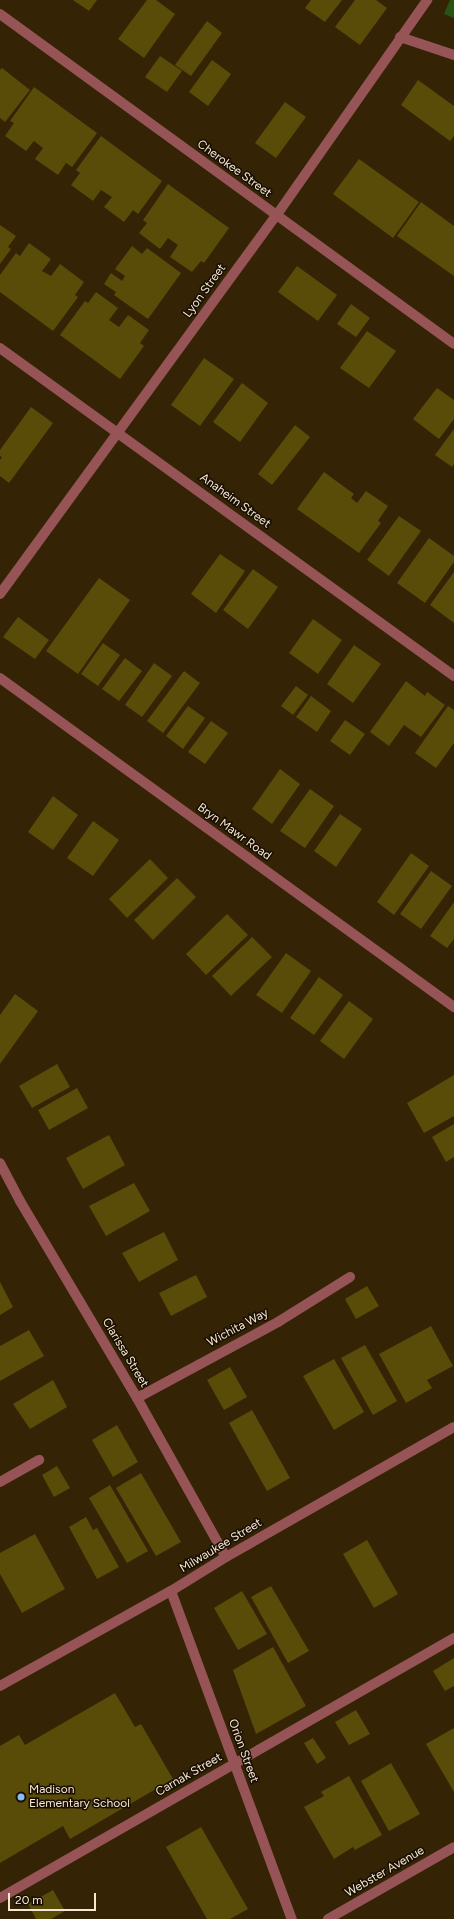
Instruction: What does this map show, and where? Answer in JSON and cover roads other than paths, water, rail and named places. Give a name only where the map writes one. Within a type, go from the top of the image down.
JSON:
[{"type":"street","name":"Lyon Street","points":[[0,594],[276,216],[427,0]]},
{"type":"street","name":"Cherokee Street","points":[[0,14],[454,344]]},
{"type":"street","points":[[400,37],[454,55]]},
{"type":"street","name":"Anaheim Street","points":[[0,348],[454,676]]},
{"type":"street","name":"Bryn Mawr Road","points":[[0,678],[454,1007]]},
{"type":"street","name":"Clarissa Street","points":[[0,1163],[20,1201],[137,1398],[226,1557]]},
{"type":"street","name":"Wichita Way","points":[[137,1398],[278,1322],[350,1277]]},
{"type":"street","name":"Milwaukee Street","points":[[0,1686],[171,1591],[226,1557],[454,1426]]},
{"type":"street","points":[[0,1482],[39,1460]]},
{"type":"street","name":"Orion Street","points":[[171,1591],[292,1919]]},
{"type":"street","name":"Carnak Street","points":[[0,1898],[454,1638]]},
{"type":"street","name":"Webster Avenue","points":[[328,1919],[454,1847]]},
{"type":"place","name":"Madison Elementary School","points":[[21,1797]]}]
